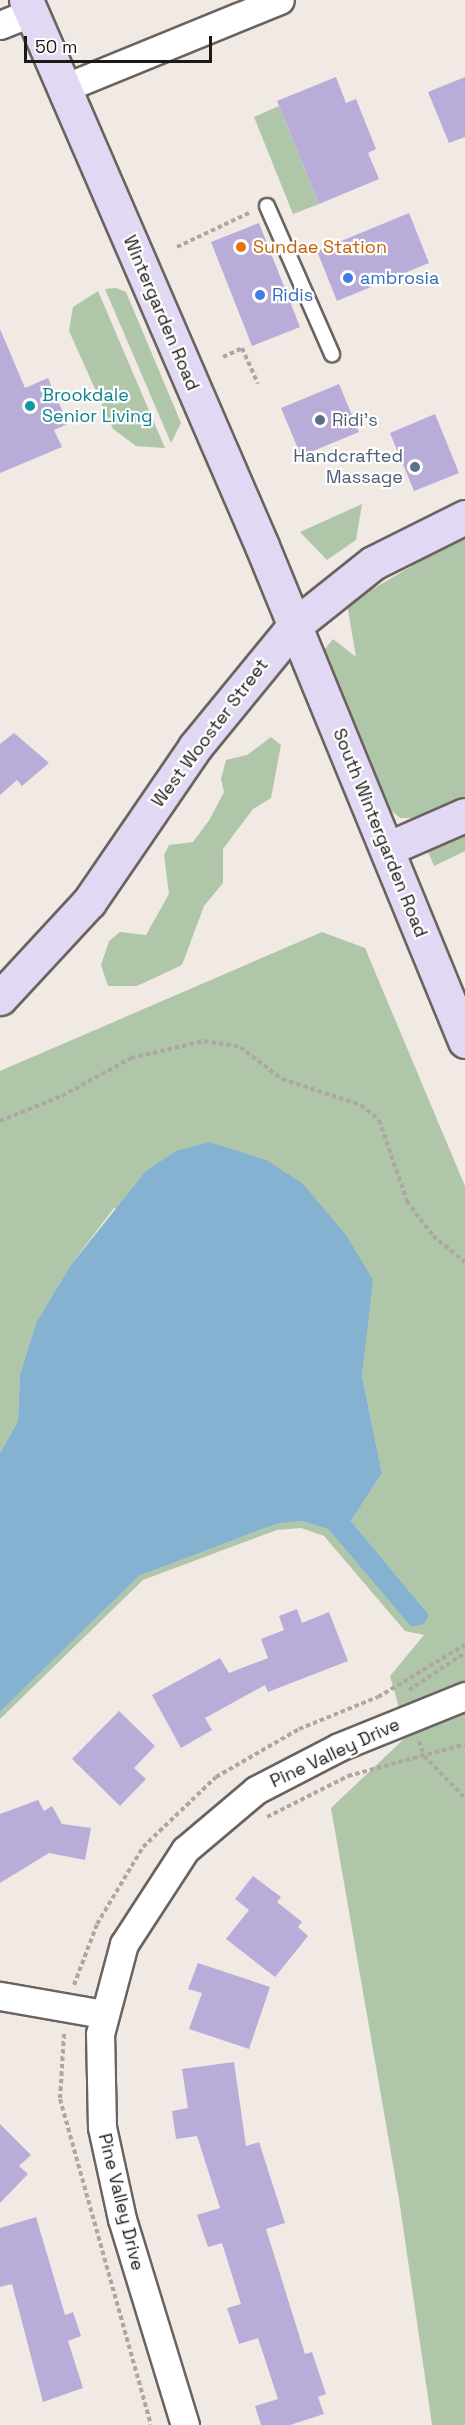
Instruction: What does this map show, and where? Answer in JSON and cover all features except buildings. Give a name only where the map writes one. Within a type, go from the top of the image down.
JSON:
[{"type":"street","points":[[64,88],[280,0]]},
{"type":"street","points":[[0,25],[29,6]]},
{"type":"street","name":"Wintergarden Road","points":[[29,6],[294,626]]},
{"type":"street","name":"West Wooster Street","points":[[0,998],[89,902],[195,747],[294,626],[373,563],[465,517]]},
{"type":"street","name":"South Wintergarden Road","points":[[294,626],[465,1041]]},
{"type":"street","points":[[387,849],[465,815]]},
{"type":"street","name":"Pine Valley Drive","points":[[185,2425],[108,2164],[98,2071],[103,2014],[141,1911],[173,1865],[211,1824],[288,1772],[465,1696]]},
{"type":"street","points":[[0,1996],[103,2014]]},
{"type":"lane","points":[[267,206],[332,354]]},
{"type":"path","points":[[177,247],[267,206]]},
{"type":"path","points":[[223,357],[242,348],[258,384]]},
{"type":"path","points":[[0,1121],[62,1096],[131,1058],[204,1041],[240,1047],[282,1079],[361,1106],[379,1119],[407,1201],[433,1236],[465,1262]]},
{"type":"path","points":[[151,2425],[60,2099],[68,2008],[96,1924],[143,1847],[216,1777],[299,1729],[378,1697],[465,1645]]},
{"type":"path","points":[[262,1820],[348,1776],[465,1744]]},
{"type":"green space","points":[[279,106],[319,204],[293,214],[254,117]]},
{"type":"green space","points":[[116,288],[126,292],[181,423],[171,443],[105,289]]},
{"type":"green space","points":[[98,291],[165,448],[136,446],[113,429],[69,331],[73,307]]},
{"type":"green space","points":[[362,504],[356,540],[327,560],[300,532]]},
{"type":"green space","points":[[465,535],[465,800],[424,818],[400,818],[380,801],[320,655],[333,639],[356,657],[347,604]]},
{"type":"green space","points":[[271,737],[281,745],[271,798],[253,809],[223,849],[223,883],[204,906],[182,965],[137,986],[108,986],[101,965],[109,941],[120,932],[146,935],[169,894],[164,855],[169,845],[193,842],[210,819],[224,792],[221,779],[226,760],[247,755]]},
{"type":"green space","points":[[465,829],[465,851],[434,866],[426,847]]},
{"type":"green space","points":[[322,932],[365,948],[465,1186],[465,2425],[432,2425],[399,2199],[331,1808],[407,1736],[390,1676],[424,1635],[405,1631],[324,1536],[301,1528],[277,1530],[143,1580],[0,1719],[0,1712],[139,1576],[276,1524],[301,1521],[328,1529],[411,1627],[429,1615],[351,1521],[382,1473],[362,1376],[372,1279],[114,1208],[70,1266],[36,1323],[20,1374],[18,1421],[0,1453],[0,1071]]},
{"type":"water","points":[[209,1142],[266,1160],[302,1183],[346,1235],[373,1280],[362,1376],[382,1473],[351,1521],[429,1615],[424,1624],[411,1627],[328,1529],[301,1521],[276,1524],[139,1576],[0,1712],[0,1453],[18,1421],[20,1374],[36,1323],[70,1266],[146,1171],[176,1151]]},
{"type":"place","name":"Sundae Station","points":[[241,247]]},
{"type":"place","name":"ambrosia","points":[[348,278]]},
{"type":"place","name":"Ridis","points":[[260,295]]},
{"type":"place","name":"Brookdale Senior Living","points":[[30,406]]},
{"type":"place","name":"Ridi's","points":[[320,420]]},
{"type":"place","name":"Handcrafted Massage","points":[[415,467]]}]
